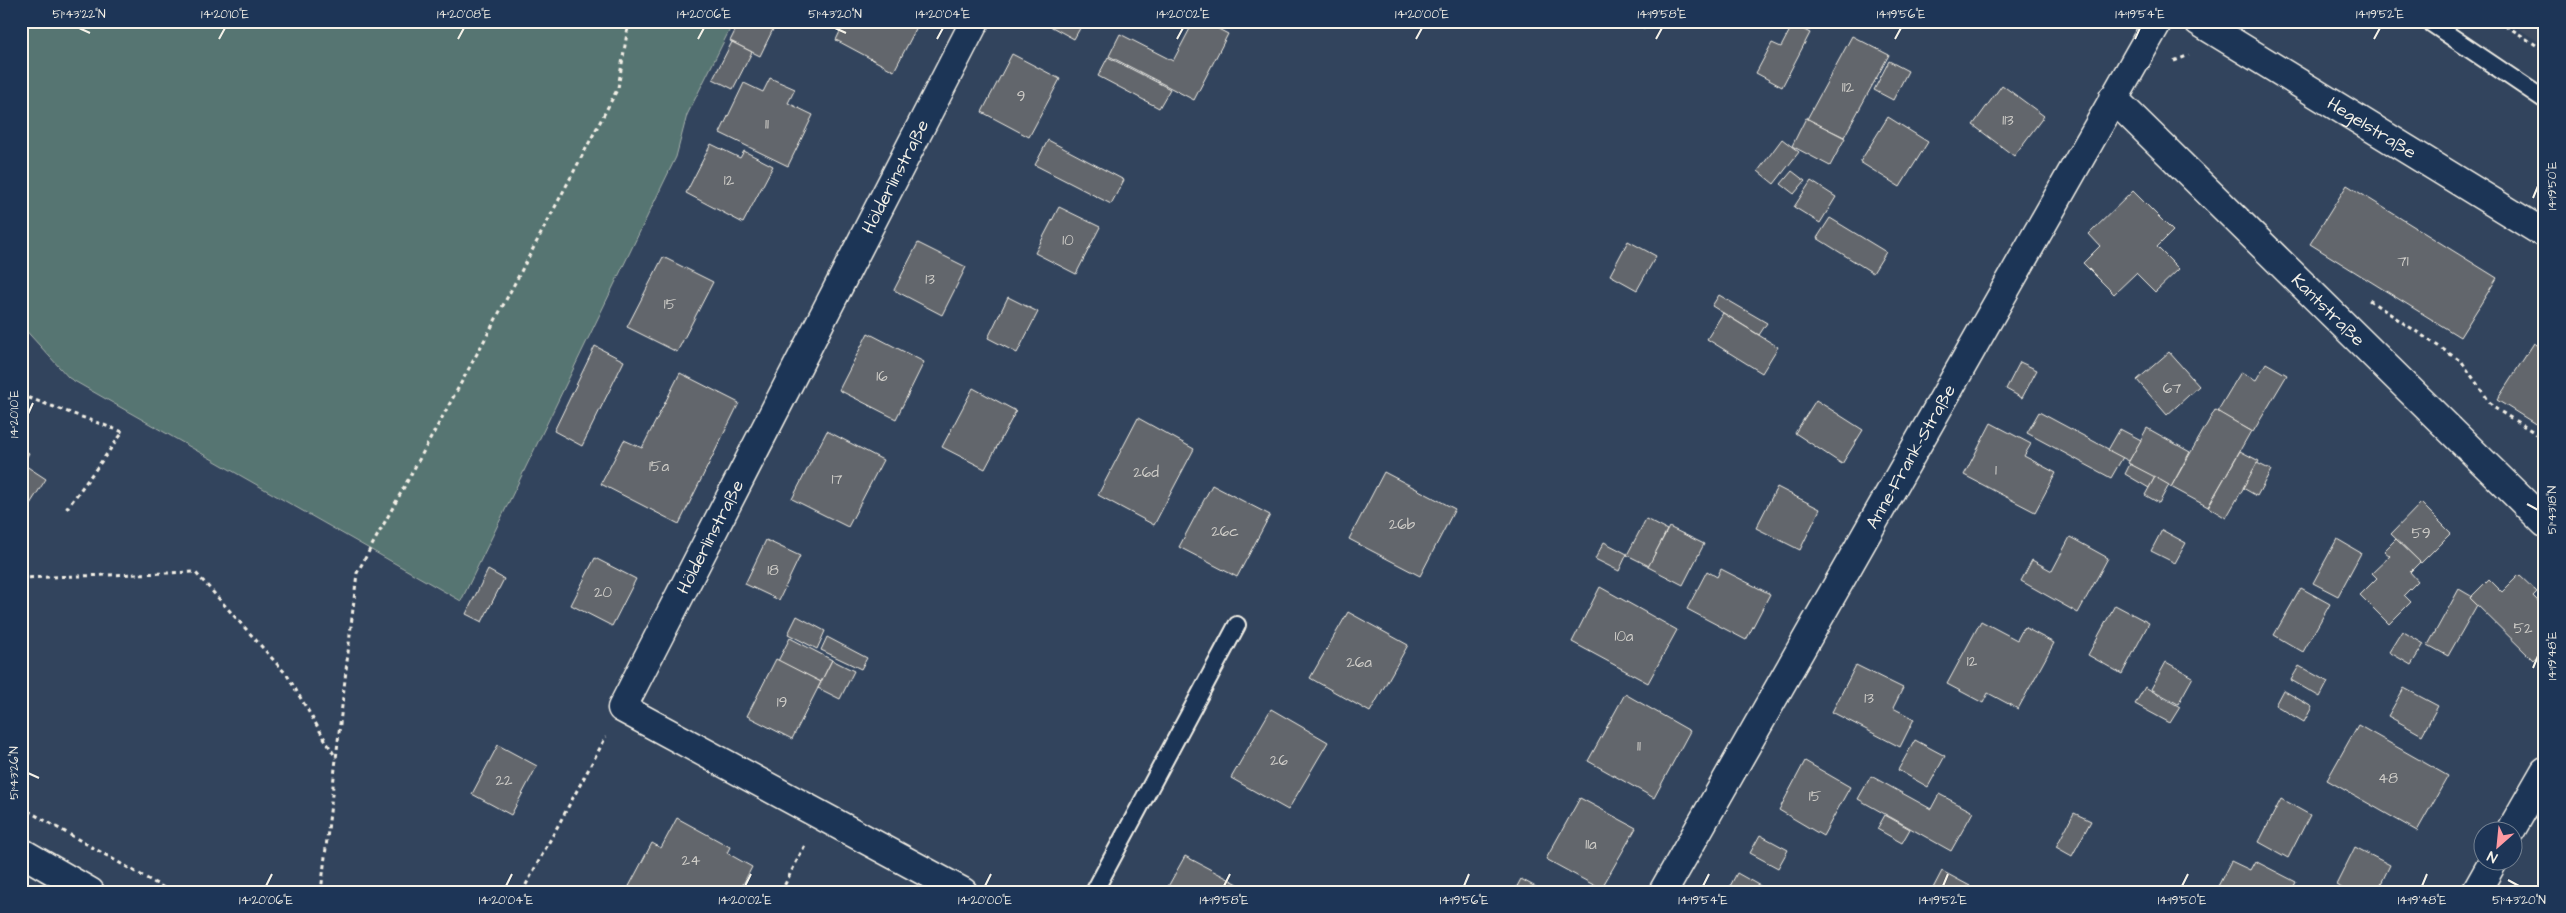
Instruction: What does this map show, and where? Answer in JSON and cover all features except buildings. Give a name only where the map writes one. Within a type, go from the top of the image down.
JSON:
[{"type":"street","name":"Hölderlinstraße","points":[[622,708],[975,21]]},
{"type":"street","name":"Anne-Frank-Straße","points":[[1663,892],[2158,21]]},
{"type":"street","name":"Hegelstraße","points":[[2198,21],[2545,234]]},
{"type":"street","name":"Kantstraße","points":[[2113,98],[2545,523]]},
{"type":"street","points":[[622,708],[963,892]]},
{"type":"street","points":[[2517,820],[2545,771]]},
{"type":"street","points":[[21,852],[90,892]]},
{"type":"street","points":[[2476,892],[2488,870]]},
{"type":"lane","points":[[2428,21],[2545,100]]},
{"type":"lane","points":[[1094,892],[1237,625]]},
{"type":"path","points":[[321,892],[357,573],[490,330],[618,88],[630,21]]},
{"type":"path","points":[[2499,21],[2545,51]]},
{"type":"path","points":[[2361,294],[2392,317],[2462,362],[2493,407],[2545,439]]},
{"type":"path","points":[[21,395],[123,432],[65,511]]},
{"type":"path","points":[[21,578],[195,572],[240,619],[286,675],[336,759]]},
{"type":"path","points":[[522,892],[622,708]]},
{"type":"path","points":[[21,807],[171,892]]},
{"type":"shaded area","points":[[2507,21],[2545,21],[2545,46]]},
{"type":"green space","points":[[21,21],[734,21],[687,115],[676,157],[461,601],[69,378],[21,325]]}]
